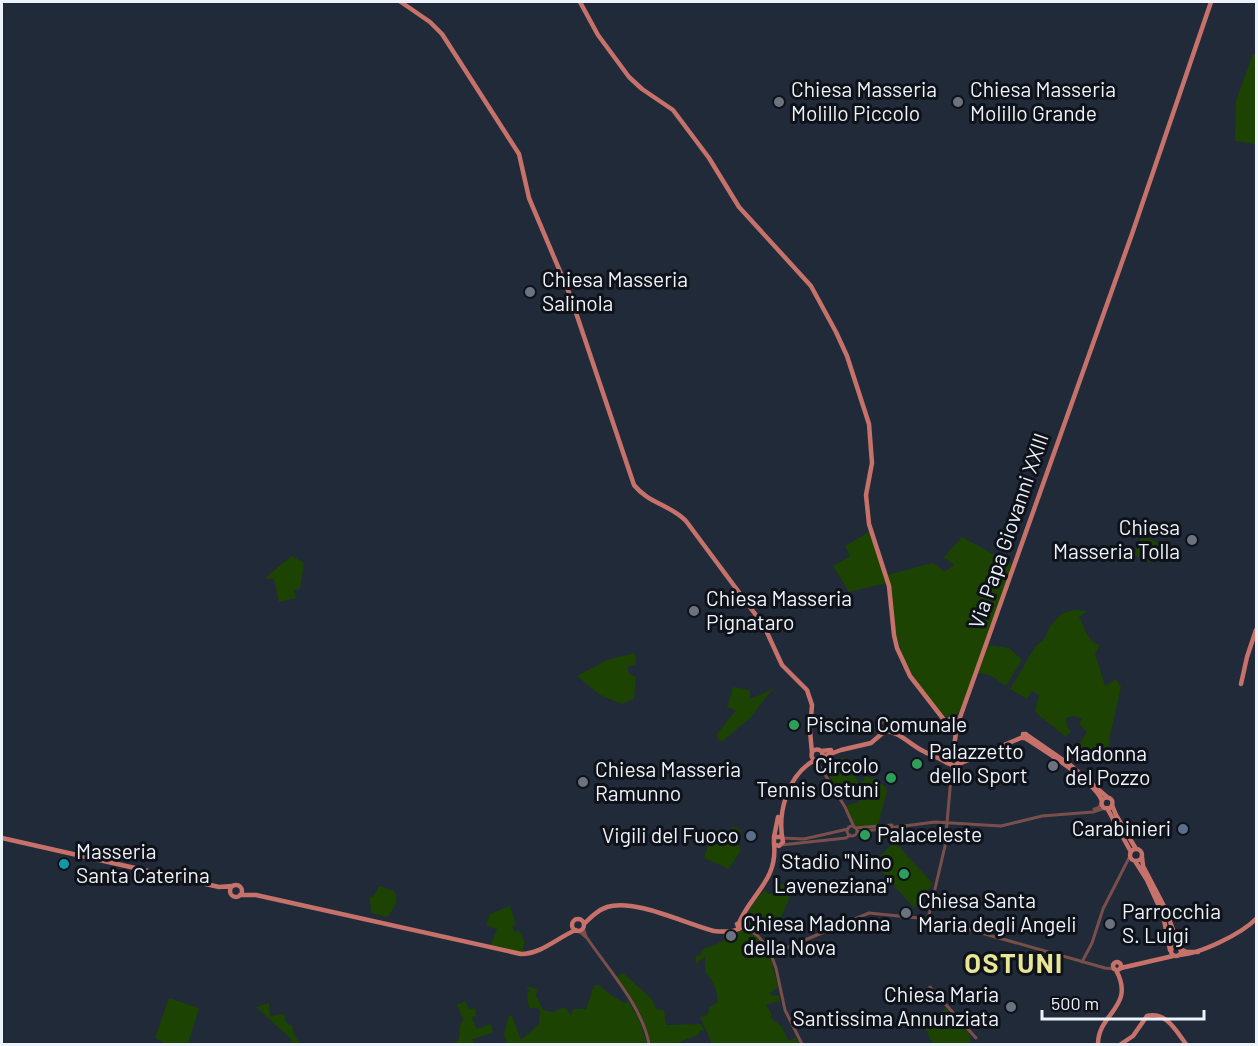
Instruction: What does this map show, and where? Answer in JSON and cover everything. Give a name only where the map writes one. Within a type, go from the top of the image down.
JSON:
[{"type":"main road","points":[[401,2],[430,22],[442,34],[519,154],[529,198],[563,276],[634,485],[647,498],[676,512],[686,521],[759,620],[782,665],[804,686],[810,696],[810,731],[817,756]]},
{"type":"main road","name":"Via Papa Giovanni XXIII","points":[[580,2],[602,41],[629,77],[642,89],[673,110],[712,163],[735,201],[811,286],[825,310],[847,356],[869,424],[872,463],[866,495],[869,524],[889,586],[897,648],[910,676],[949,726],[954,740]]},
{"type":"main road","name":"Via Papa Giovanni XXIII","points":[[953,756],[957,724],[1211,2]]},
{"type":"main road","points":[[1241,684],[1246,657],[1257,630]]},
{"type":"main road","name":"Via Papa Giovanni XXIII","points":[[952,718],[963,709]]},
{"type":"main road","points":[[940,714],[952,718],[957,724],[954,728],[949,726],[952,718]]},
{"type":"main road","points":[[884,730],[882,721],[886,721],[923,748],[971,758],[1024,736]]},
{"type":"main road","points":[[219,887],[235,897],[256,895],[521,954],[542,948],[580,926],[600,910],[620,905],[659,913],[707,929],[724,932],[741,926],[769,877],[774,855],[772,841],[779,809],[795,776],[817,756],[870,740],[890,727],[889,724]]},
{"type":"main road","points":[[884,730],[898,733],[924,752],[953,765],[967,762],[1024,736]]},
{"type":"main road","points":[[1024,736],[1089,785],[1116,815],[1135,861],[1144,873],[1163,915],[1173,953]]},
{"type":"main road","points":[[741,926],[749,910],[771,879],[781,845],[781,814],[788,792],[801,772],[817,756]]},
{"type":"main road","points":[[953,756],[953,765]]},
{"type":"main road","points":[[953,756],[953,765]]},
{"type":"main road","points":[[774,837],[782,837]]},
{"type":"main road","points":[[2,838],[219,887],[237,884],[256,895]]},
{"type":"main road","points":[[774,844],[781,845]]},
{"type":"main road","points":[[1133,852],[1141,852],[1143,866],[1166,908],[1180,948]]},
{"type":"main road","points":[[1135,861],[1142,857]]},
{"type":"main road","points":[[231,894],[232,886]]},
{"type":"main road","points":[[240,895],[241,887]]},
{"type":"main road","points":[[1098,1044],[1100,1034],[1123,993],[1117,967],[1158,959],[1160,955],[1198,952],[1239,932],[1257,919]]},
{"type":"main road","points":[[1173,953],[1176,946],[1187,952],[1198,952]]},
{"type":"main road","points":[[1173,953],[1180,948]]},
{"type":"main road","points":[[1121,1044],[1133,1036],[1147,1016],[1155,1014],[1168,1021],[1186,1044]]},
{"type":"street","points":[[781,845],[854,836],[856,829],[817,756]]},
{"type":"street","points":[[928,919],[945,847],[953,765]]},
{"type":"street","points":[[782,837],[804,839],[848,829],[948,822],[1001,826],[1042,816],[1096,809],[1106,804]]},
{"type":"street","points":[[850,819],[848,829],[850,836]]},
{"type":"street","points":[[1082,962],[1092,943],[1102,909],[1133,852]]},
{"type":"street","points":[[1126,867],[1135,861]]},
{"type":"street","points":[[772,954],[869,913],[928,919],[1082,962],[1103,967],[1117,967]]},
{"type":"street","points":[[580,926],[638,1012],[649,1044]]},
{"type":"street","points":[[741,926],[758,936],[772,954],[785,1010],[802,1044]]},
{"type":"street","points":[[930,987],[976,1038]]},
{"type":"green space","points":[[1253,54],[1256,55],[1256,144],[1235,141],[1236,101]]},
{"type":"green space","points":[[869,532],[887,583],[849,592],[833,566],[850,556],[845,546]]},
{"type":"green space","points":[[1142,536],[1160,543],[1153,563],[1134,555]]},
{"type":"green space","points":[[962,537],[1013,565],[961,709],[956,715],[947,717],[925,693],[901,650],[894,623],[887,575],[932,563],[944,572],[954,565],[944,557]]},
{"type":"green space","points":[[292,556],[304,563],[300,589],[294,590],[296,598],[279,602],[274,579],[265,578]]},
{"type":"green space","points":[[1073,610],[1087,611],[1079,617],[1090,638],[1100,645],[1095,654],[1105,686],[1116,679],[1121,687],[1110,736],[1108,764],[1103,761],[1098,764],[1077,747],[1087,732],[1079,724],[1082,719],[1074,716],[1066,718],[1067,727],[1071,731],[1066,737],[1035,712],[1039,695],[1032,691],[1027,699],[1010,689],[1051,625],[1061,614]]},
{"type":"green space","points":[[987,645],[1009,648],[1022,660],[1006,686],[990,675],[977,673]]},
{"type":"green space","points":[[635,653],[636,664],[628,667],[630,674],[636,677],[634,699],[622,704],[600,695],[577,676],[607,660]]},
{"type":"green space","points":[[733,687],[750,690],[750,699],[778,687],[770,692],[751,717],[723,741],[719,741],[716,735],[736,710],[727,707]]},
{"type":"green space","points":[[843,757],[859,783],[865,776],[875,779],[873,784],[882,784],[886,788],[887,792],[878,825],[859,827],[854,825],[846,806],[859,802],[860,798],[854,797],[851,791],[842,797],[824,768]]},
{"type":"green space","points":[[734,826],[742,830],[737,843],[741,850],[729,869],[704,858],[710,838],[713,842]]},
{"type":"green space","name":"Stadio \"Nino Laveneziana\"","points":[[895,842],[933,884],[914,908],[873,862]]},
{"type":"green space","points":[[778,883],[794,888],[781,917],[772,923],[763,925],[764,929],[746,927],[746,918],[754,903],[764,890],[772,894]]},
{"type":"green space","points":[[379,886],[394,891],[396,895],[395,905],[387,917],[371,913],[370,897],[374,896]]},
{"type":"green space","points":[[510,906],[516,924],[512,927],[515,932],[519,930],[525,943],[523,952],[490,946],[497,929],[486,925],[490,914]]},
{"type":"green space","points":[[744,930],[759,939],[772,962],[778,987],[770,993],[773,996],[779,995],[780,1003],[766,1005],[771,1018],[781,1026],[789,1041],[796,1037],[800,1044],[712,1044],[700,1017],[708,1015],[709,1007],[717,1003],[717,995],[705,972],[705,957],[696,964],[696,955],[699,956],[705,948],[726,939],[725,934]]},
{"type":"green space","points":[[623,973],[652,999],[656,1009],[664,1010],[666,1025],[701,1024],[704,1030],[696,1036],[676,1043],[651,1044],[639,1012],[615,977]]},
{"type":"green space","points":[[594,985],[599,985],[624,1003],[628,1001],[639,1019],[647,1044],[507,1044],[504,1035],[509,1015],[512,1016],[521,1040],[539,1024],[540,1011],[538,1008],[529,1008],[527,996],[529,991],[526,986],[537,989],[536,996],[543,1010],[553,1012],[565,1007],[571,1016],[573,1009],[586,1009]]},
{"type":"green space","points":[[169,998],[199,1008],[188,1044],[166,1044],[155,1038]]},
{"type":"green space","points":[[465,1001],[469,1009],[475,1008],[477,1017],[472,1018],[477,1029],[491,1024],[493,1033],[472,1039],[475,1044],[455,1043],[459,1038],[463,1019],[457,1005]]},
{"type":"green space","points":[[269,1003],[270,1016],[284,1014],[286,1022],[292,1026],[300,1044],[291,1044],[291,1039],[256,1007]]},
{"type":"green space","points":[[946,1008],[969,1033],[971,1041],[967,1044],[933,1044],[924,1026]]},
{"type":"place","name":"Chiesa Masseria Molillo Piccolo","points":[[779,102]]},
{"type":"place","name":"Chiesa Masseria Molillo Grande","points":[[958,102]]},
{"type":"place","name":"Chiesa Masseria Salinola","points":[[530,292]]},
{"type":"place","name":"Chiesa Masseria Tolla","points":[[1192,540]]},
{"type":"place","name":"Chiesa Masseria Pignataro","points":[[694,611]]},
{"type":"place","name":"Piscina Comunale","points":[[794,725]]},
{"type":"place","name":"Palazzetto dello Sport","points":[[917,764]]},
{"type":"place","name":"Madonna del Pozzo","points":[[1053,766]]},
{"type":"place","name":"Circolo Tennis Ostuni","points":[[891,778]]},
{"type":"place","name":"Chiesa Masseria Ramunno","points":[[583,782]]},
{"type":"place","name":"Carabinieri","points":[[1183,829]]},
{"type":"place","name":"Palaceleste","points":[[865,835]]},
{"type":"place","name":"Vigili del Fuoco","points":[[751,836]]},
{"type":"place","name":"Masseria Santa Caterina","points":[[64,864]]},
{"type":"place","name":"Stadio \"Nino Laveneziana\"","points":[[904,874]]},
{"type":"place","name":"Chiesa Santa Maria degli Angeli","points":[[906,913]]},
{"type":"place","name":"Parrocchia S. Luigi","points":[[1110,924]]},
{"type":"place","name":"Chiesa Madonna della Nova","points":[[731,936]]},
{"type":"place","name":"Chiesa Maria Santissima Annunziata","points":[[1011,1007]]},
{"type":"district","name":"OSTUNI","points":[[1014,964]]}]
